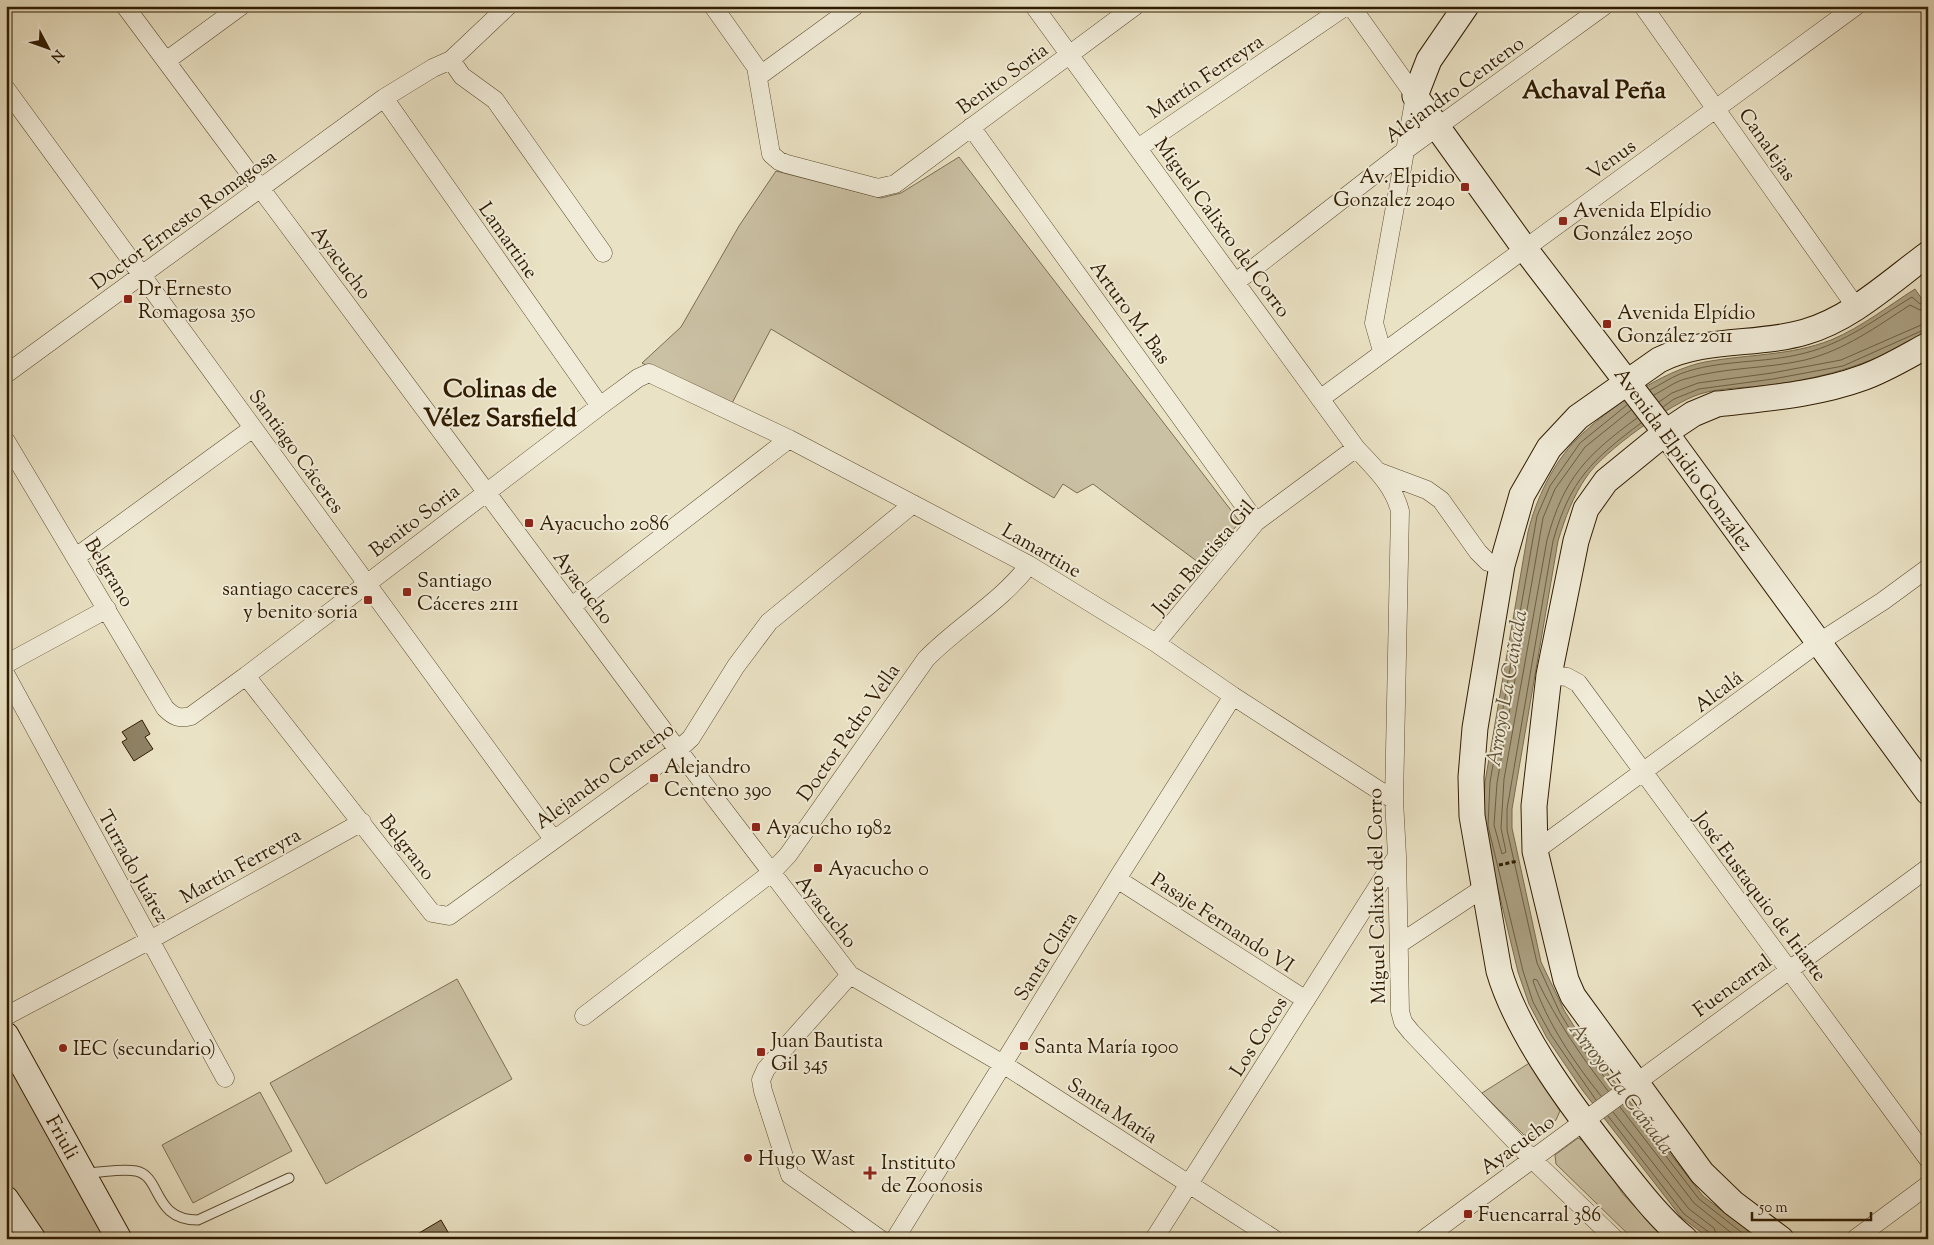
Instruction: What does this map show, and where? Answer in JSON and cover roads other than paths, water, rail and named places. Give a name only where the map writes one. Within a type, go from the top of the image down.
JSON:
[{"type":"main road","points":[[1415,96],[1429,60],[1466,6]]},
{"type":"main road","name":"Avenida Elpidio González","points":[[1415,96],[1525,249],[1631,386],[1928,792]]},
{"type":"main road","points":[[1685,1239],[1660,1216],[1587,1119],[1525,1030],[1504,987],[1483,878],[1471,797],[1472,751],[1502,565],[1522,495],[1549,448],[1578,417],[1631,386],[1673,353],[1688,349],[1770,340],[1805,332],[1828,324],[1856,307],[1928,254]]},
{"type":"main road","points":[[1781,1239],[1717,1189],[1702,1174],[1630,1086],[1566,980],[1536,853],[1534,806],[1549,675],[1576,541],[1586,509],[1606,481],[1662,428],[1717,404],[1808,393],[1862,378],[1928,345]]},
{"type":"main road","name":"Friuli","points":[[6,1035],[119,1239]]},
{"type":"main road","points":[[6,1199],[33,1239]]},
{"type":"street","name":"Ayacucho","points":[[125,6],[678,750],[850,975]]},
{"type":"street","points":[[166,61],[241,6]]},
{"type":"street","name":"Doctor Ernesto Romagosa","points":[[6,374],[384,98],[451,60],[508,6]]},
{"type":"street","points":[[714,6],[750,56],[759,76],[854,6]]},
{"type":"street","name":"Miguel Calixto del Corro","points":[[1034,6],[1356,448],[1379,472],[1391,488],[1400,511],[1394,800],[1400,944],[1400,1011],[1403,1022],[1532,1158],[1614,1239]]},
{"type":"street","name":"Benito Soria","points":[[759,76],[771,154],[779,161],[878,188],[895,184],[1135,6]]},
{"type":"street","name":"Martín Ferreyra","points":[[1138,148],[1346,6]]},
{"type":"street","name":"Avenida Elpidio González","points":[[1351,6],[1415,96]]},
{"type":"street","name":"Alejandro Centeno","points":[[1236,282],[1407,149],[1604,6]]},
{"type":"street","name":"Canalejas","points":[[1644,6],[1856,307]]},
{"type":"street","name":"Venus","points":[[1320,399],[1382,351],[1525,249],[1856,6]]},
{"type":"street","points":[[451,60],[462,76],[495,100],[603,253]]},
{"type":"street","name":"Santiago Cáceres","points":[[6,89],[553,839]]},
{"type":"street","points":[[1382,351],[1374,323],[1407,149],[1415,96]]},
{"type":"street","name":"Lamartine","points":[[384,98],[600,406]]},
{"type":"street","name":"Arturo M. Bas","points":[[971,127],[1256,522]]},
{"type":"street","name":"Benito Soria","points":[[181,719],[192,716],[600,406],[638,378],[649,373]]},
{"type":"street","name":"Lamartine","points":[[649,373],[789,439],[1029,565],[1156,643],[1233,696],[1394,800]]},
{"type":"street","points":[[76,557],[253,428]]},
{"type":"street","points":[[572,606],[789,439]]},
{"type":"street","name":"Belgrano","points":[[6,441],[165,708],[172,716],[181,719]]},
{"type":"street","name":"Juan Bautista Gil","points":[[1156,643],[1256,522],[1356,448]]},
{"type":"street","name":"Miguel Calixto del Corro","points":[[1379,472],[1427,490],[1441,500],[1478,552],[1488,562],[1502,565]]},
{"type":"street","name":"Alejandro Centeno","points":[[448,916],[678,750],[691,738],[736,666],[769,622],[912,504]]},
{"type":"street","name":"Doctor Pedro Vella","points":[[584,1016],[771,873],[788,855],[926,660],[1015,583],[1029,565]]},
{"type":"street","name":"Alcalá","points":[[1536,853],[1818,643],[1883,601],[1928,568]]},
{"type":"street","points":[[6,664],[107,609]]},
{"type":"street","name":"Turrado Juárez","points":[[6,675],[224,1078]]},
{"type":"street","name":"José Eustaquio de Iriarte","points":[[1549,675],[1567,677],[1578,683],[1642,773],[1928,1159]]},
{"type":"street","name":"Belgrano","points":[[246,676],[432,913],[448,916]]},
{"type":"street","name":"Santa Clara","points":[[896,1239],[1117,879],[1233,696]]},
{"type":"street","name":"Martín Ferreyra","points":[[6,1016],[150,940],[362,822]]},
{"type":"street","name":"Los Cocos","points":[[1154,1239],[1397,856]]},
{"type":"street","name":"Fuencarral","points":[[1630,1086],[1928,868]]},
{"type":"street","points":[[1400,944],[1483,878]]},
{"type":"street","name":"Pasaje Fernando VI","points":[[1117,879],[1306,1000]]},
{"type":"street","points":[[850,975],[766,1069],[761,1080],[762,1091],[790,1175],[880,1239]]},
{"type":"street","name":"Santa María","points":[[850,975],[1003,1064],[1274,1239]]},
{"type":"street","name":"Ayacucho","points":[[1424,1239],[1630,1086]]},
{"type":"street","points":[[1854,1239],[1928,1186]]},
{"type":"lane","points":[[83,1173],[137,1171],[147,1177],[172,1215],[184,1220],[198,1220],[289,1178]]},
{"type":"water","name":"Arroyo La Cañada","points":[[1915,289],[1922,299],[1928,296],[1928,332],[1909,343],[1852,367],[1813,378],[1771,385],[1717,390],[1700,394],[1673,407],[1639,429],[1608,454],[1587,476],[1570,507],[1558,541],[1512,809],[1512,828],[1541,962],[1564,1010],[1585,1044],[1703,1196],[1759,1239],[1710,1239],[1681,1217],[1583,1091],[1547,1038],[1529,1004],[1518,972],[1483,826],[1485,782],[1528,532],[1546,482],[1560,459],[1589,427],[1636,392],[1689,366],[1721,359],[1800,349],[1831,340],[1864,323]]},
{"type":"place","name":"Av. Elpidio Gonzalez 2040","points":[[1465,187]]},
{"type":"place","name":"Avenida Elpídio González 2050","points":[[1563,221]]},
{"type":"place","name":"Dr Ernesto Romagosa 350","points":[[128,299]]},
{"type":"place","name":"Avenida Elpídio González 2011","points":[[1607,324]]},
{"type":"place","name":"Ayacucho 2086","points":[[529,523]]},
{"type":"place","name":"Santiago Cáceres 2111","points":[[407,592]]},
{"type":"place","name":"santiago caceres y benito soria","points":[[368,600]]},
{"type":"place","name":"Alejandro Centeno 390","points":[[654,778]]},
{"type":"place","name":"Ayacucho 1982","points":[[756,827]]},
{"type":"place","name":"Ayacucho 0","points":[[818,868]]},
{"type":"place","name":"Santa María 1900","points":[[1024,1046]]},
{"type":"place","name":"IEC (secundario)","points":[[63,1048]]},
{"type":"place","name":"Juan Bautista Gil 345","points":[[761,1052]]},
{"type":"place","name":"Hugo Wast","points":[[748,1158]]},
{"type":"place","name":"Instituto de Zoonosis","points":[[870,1173]]},
{"type":"place","name":"Fuencarral 386","points":[[1468,1214]]},
{"type":"district","name":"Achaval Peña","points":[[1594,89]]},
{"type":"district","name":"Colinas de Vélez Sarsfield","points":[[500,402]]}]
